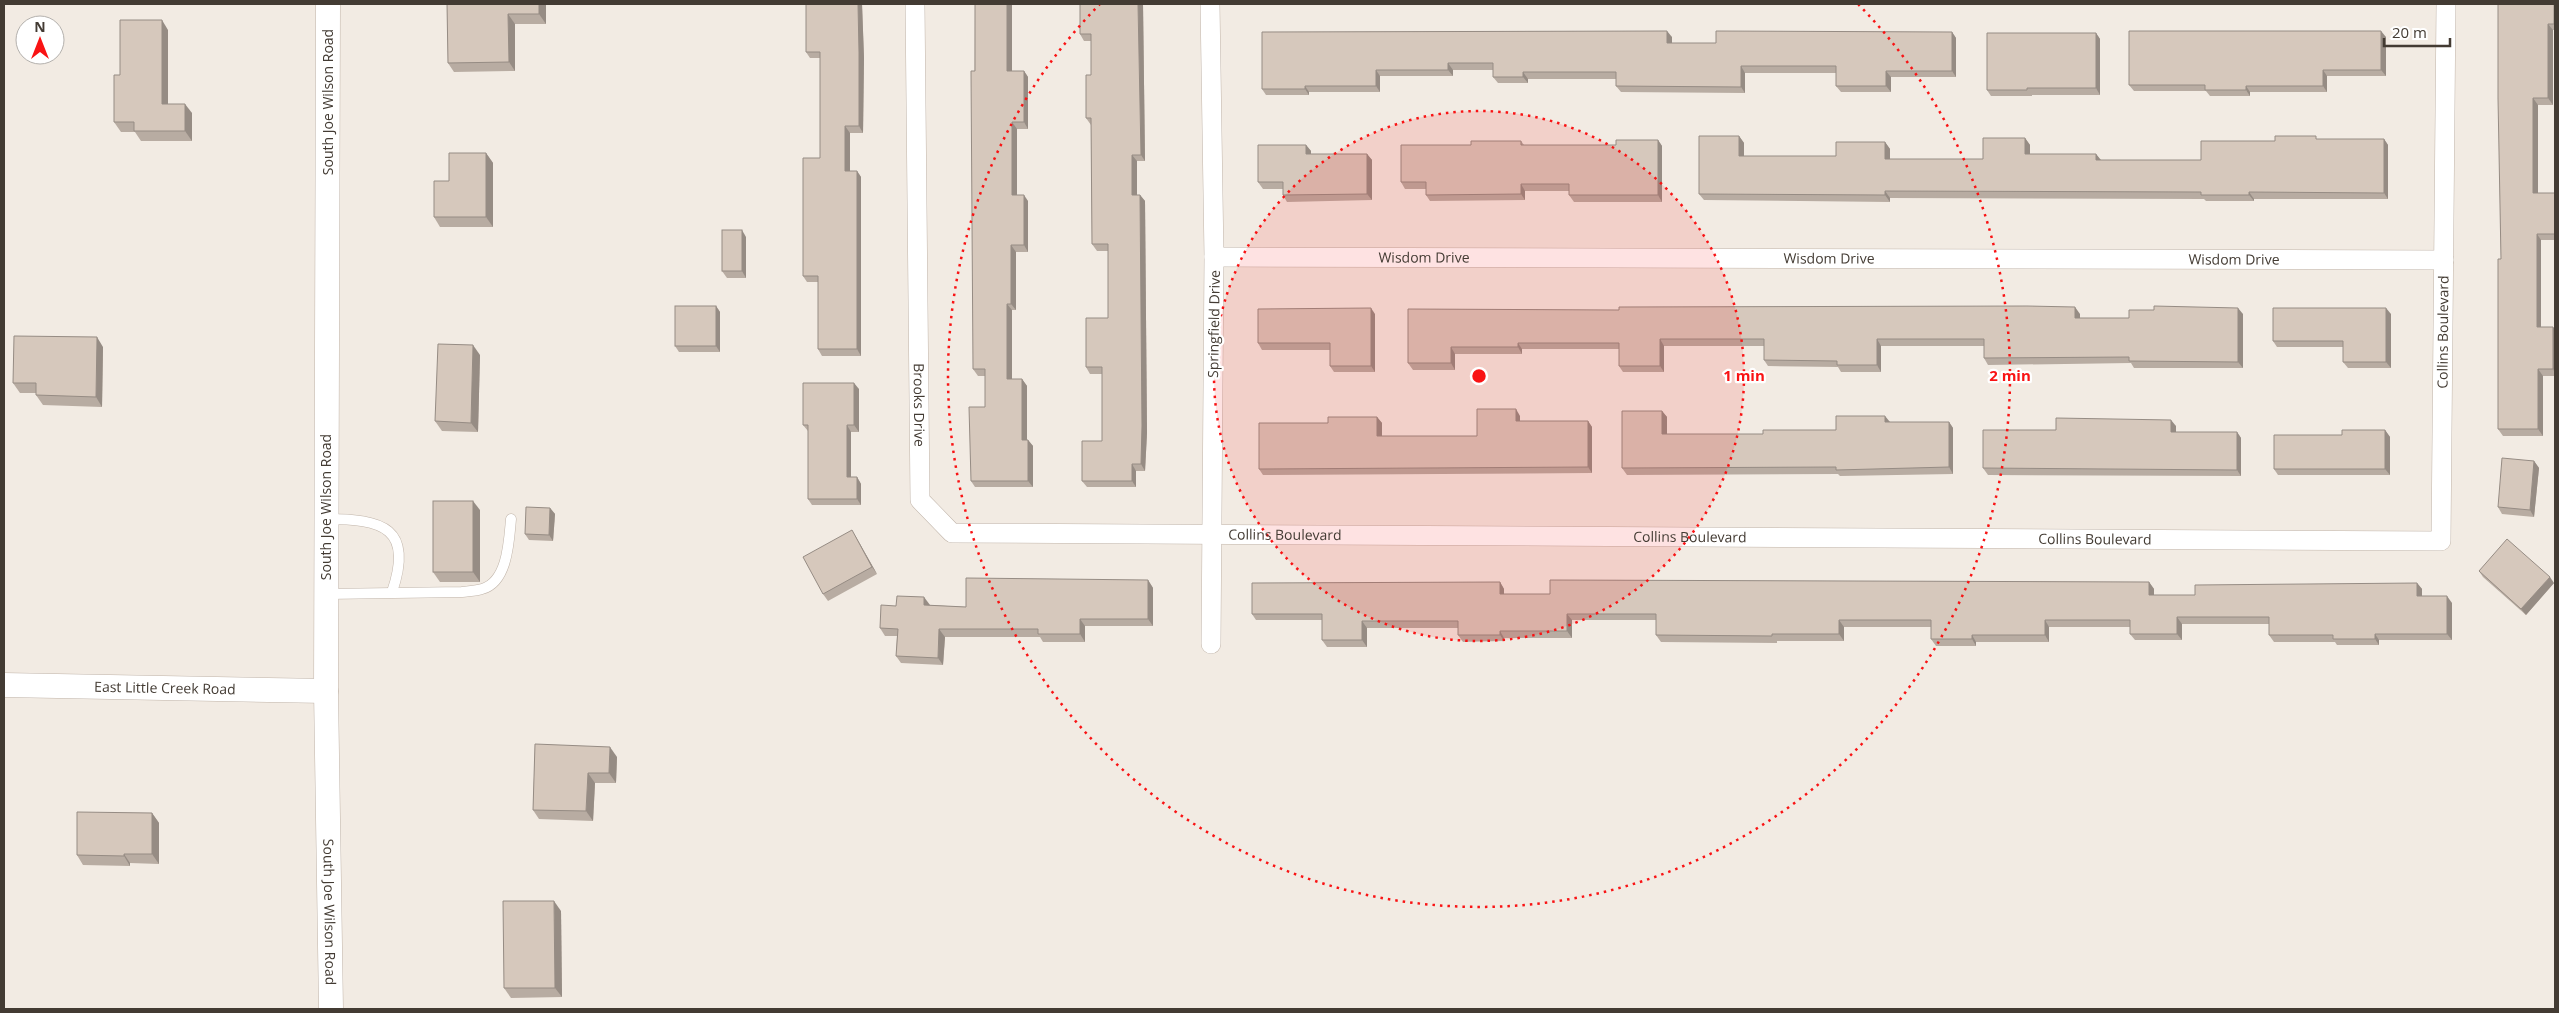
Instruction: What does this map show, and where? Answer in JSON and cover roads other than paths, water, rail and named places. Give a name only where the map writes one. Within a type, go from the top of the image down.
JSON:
[{"type":"street","name":"South Joe Wilson Road","points":[[328,4],[326,691],[331,1009]]},
{"type":"street","name":"Brooks Drive","points":[[916,4],[920,500],[952,533],[1212,535]]},
{"type":"street","name":"Springfield Drive","points":[[1210,4],[1214,257],[1211,644]]},
{"type":"street","name":"Collins Boulevard","points":[[1212,535],[2441,541],[2446,4]]},
{"type":"street","name":"Wisdom Drive","points":[[1214,257],[2444,260]]},
{"type":"street","name":"East Little Creek Road","points":[[4,685],[326,691]]},
{"type":"lane","points":[[326,519],[355,519],[377,523],[390,534],[397,542],[400,555],[392,592]]},
{"type":"lane","points":[[326,594],[462,592],[484,589],[496,580],[503,566],[511,520]]}]
